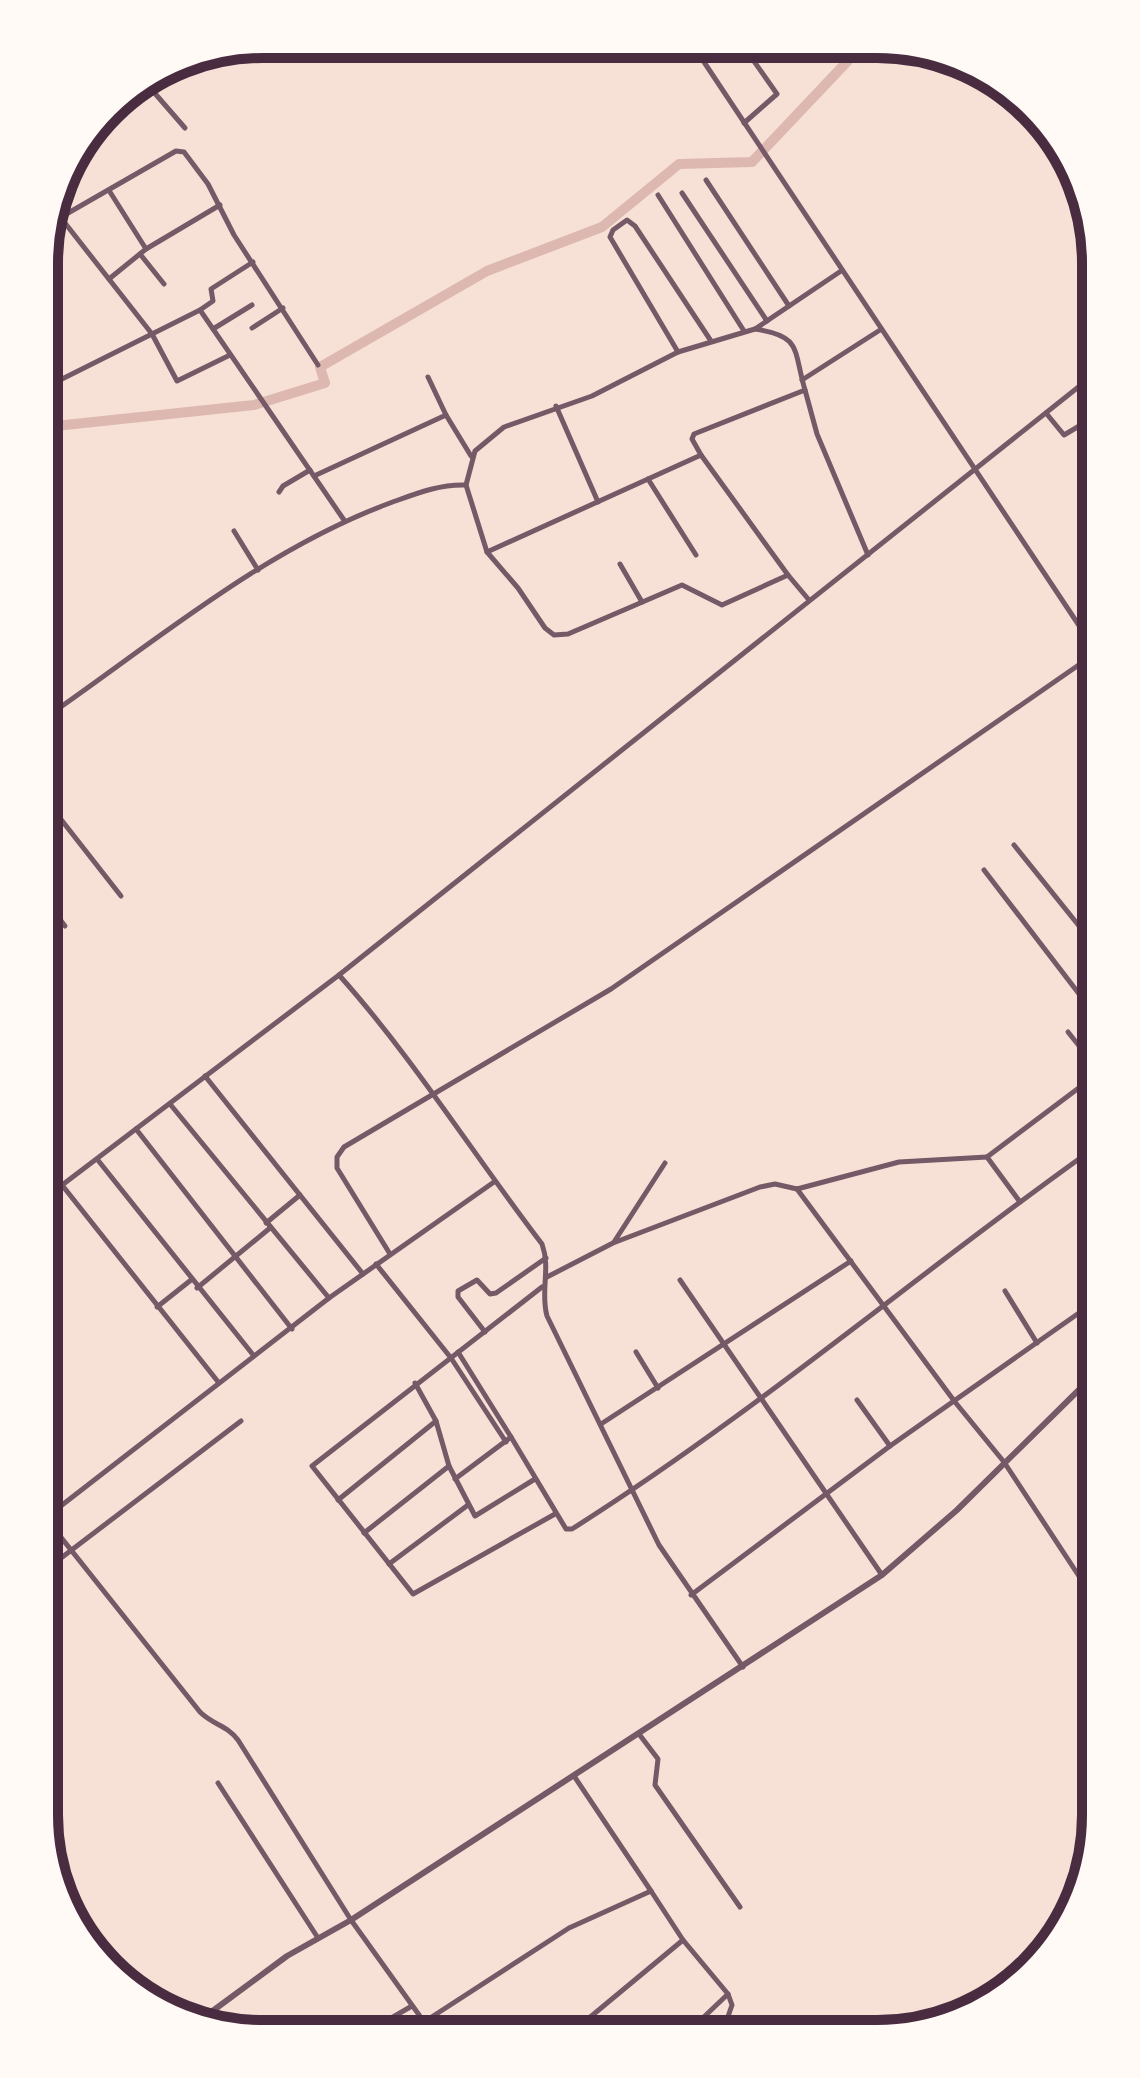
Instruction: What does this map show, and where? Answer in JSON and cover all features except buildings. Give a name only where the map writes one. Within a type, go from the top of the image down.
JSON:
[{"type":"street","points":[[701,58],[1082,631]]},
{"type":"street","points":[[744,123],[777,94],[752,58]]},
{"type":"street","points":[[152,91],[185,128]]},
{"type":"street","points":[[64,214],[181,151],[190,157],[220,205],[234,235],[318,365]]},
{"type":"street","points":[[706,180],[789,306]]},
{"type":"street","points":[[110,192],[164,284]]},
{"type":"street","points":[[682,193],[767,321]]},
{"type":"street","points":[[658,195],[744,331]]},
{"type":"street","points":[[109,279],[143,251],[220,205]]},
{"type":"street","points":[[678,352],[610,237],[613,230],[627,220],[635,226],[711,341]]},
{"type":"street","points":[[63,222],[152,334],[177,381],[230,355]]},
{"type":"street","points":[[58,381],[200,310],[214,300],[211,289],[253,262]]},
{"type":"street","points":[[755,329],[841,271]]},
{"type":"street","points":[[213,329],[252,305]]},
{"type":"street","points":[[252,328],[283,308]]},
{"type":"street","points":[[200,310],[344,520]]},
{"type":"street","points":[[788,575],[726,604],[709,602],[682,585],[568,634],[554,635],[545,628],[513,581],[487,552],[466,485],[471,456],[490,436],[556,406],[592,396],[678,352],[755,329],[785,335],[791,341],[817,434],[868,555]]},
{"type":"street","points":[[802,380],[880,330]]},
{"type":"street","points":[[428,377],[471,456]]},
{"type":"street","points":[[219,1383],[60,1187],[339,975],[1082,384]]},
{"type":"street","points":[[805,390],[694,434],[692,439],[809,600]]},
{"type":"street","points":[[556,406],[598,502]]},
{"type":"street","points":[[1046,413],[1064,435],[1082,424]]},
{"type":"street","points":[[279,492],[283,486],[446,415]]},
{"type":"street","points":[[487,552],[701,455]]},
{"type":"street","points":[[648,479],[696,555]]},
{"type":"street","points":[[58,709],[258,570],[344,520],[430,489],[466,485]]},
{"type":"street","points":[[234,531],[258,570]]},
{"type":"street","points":[[620,564],[642,602]]},
{"type":"street","points":[[390,1254],[337,1168],[337,1157],[344,1147],[366,1131],[611,989],[1082,662]]},
{"type":"street","points":[[58,816],[121,896]]},
{"type":"street","points":[[1014,845],[1082,930]]},
{"type":"street","points":[[984,870],[1082,998]]},
{"type":"street","points":[[58,917],[65,926]]},
{"type":"street","points":[[339,975],[433,1093],[494,1182],[542,1244],[546,1258],[547,1277],[543,1287],[547,1316],[659,1545],[744,1668]]},
{"type":"street","points":[[1068,1032],[1082,1050]]},
{"type":"street","points":[[205,1076],[363,1274]]},
{"type":"street","points":[[547,1277],[613,1243],[760,1187],[775,1184],[797,1189],[899,1162],[987,1157],[1082,1086]]},
{"type":"street","points":[[170,1104],[329,1298]]},
{"type":"street","points":[[136,1129],[292,1329]]},
{"type":"street","points":[[987,1157],[1020,1202]]},
{"type":"street","points":[[97,1159],[254,1356]]},
{"type":"street","points":[[376,1264],[451,1358],[569,1531],[632,1491],[762,1397],[1020,1202],[1082,1159]]},
{"type":"street","points":[[613,1243],[665,1163]]},
{"type":"street","points":[[58,1508],[329,1298],[494,1182]]},
{"type":"street","points":[[797,1189],[955,1402],[1004,1462],[1082,1581]]},
{"type":"street","points":[[197,1288],[234,1258],[300,1195]]},
{"type":"street","points":[[485,1332],[458,1297],[458,1291],[477,1280],[490,1294],[496,1293],[546,1258]]},
{"type":"street","points":[[601,1424],[851,1261]]},
{"type":"street","points":[[157,1307],[191,1280]]},
{"type":"street","points":[[680,1280],[882,1575]]},
{"type":"street","points":[[543,1287],[312,1463],[410,1592],[418,1594],[555,1514]]},
{"type":"street","points":[[1005,1291],[1037,1343]]},
{"type":"street","points":[[691,1595],[890,1446],[1082,1311]]},
{"type":"street","points":[[458,1352],[508,1440]]},
{"type":"street","points":[[636,1352],[658,1388]]},
{"type":"street","points":[[459,1370],[466,1365]]},
{"type":"street","points":[[415,1383],[436,1421],[455,1479],[468,1505],[478,1516],[535,1479]]},
{"type":"street","points":[[209,2013],[240,1988],[744,1668],[882,1575],[1082,1387]]},
{"type":"street","points":[[857,1400],[890,1446]]},
{"type":"street","points":[[58,1560],[241,1421]]},
{"type":"street","points":[[338,1500],[436,1421]]},
{"type":"street","points":[[455,1479],[508,1440]]},
{"type":"street","points":[[364,1533],[449,1466]]},
{"type":"street","points":[[389,1564],[468,1505]]},
{"type":"street","points":[[58,1533],[200,1712],[210,1722],[232,1731],[351,1920],[422,2020]]},
{"type":"street","points":[[639,1734],[658,1759],[655,1785],[740,1907]]},
{"type":"street","points":[[574,1776],[683,1940],[728,1994],[732,2005],[727,2020]]},
{"type":"street","points":[[218,1783],[318,1938]]},
{"type":"street","points":[[427,2020],[569,1928],[651,1891]]},
{"type":"street","points":[[588,2020],[683,1940]]},
{"type":"street","points":[[701,2020],[728,1994]]},
{"type":"street","points":[[388,2020],[412,2006]]},
{"type":"waterway","points":[[58,426],[254,405],[325,383],[320,367],[487,271],[602,227],[679,164],[752,162],[851,58]]}]
